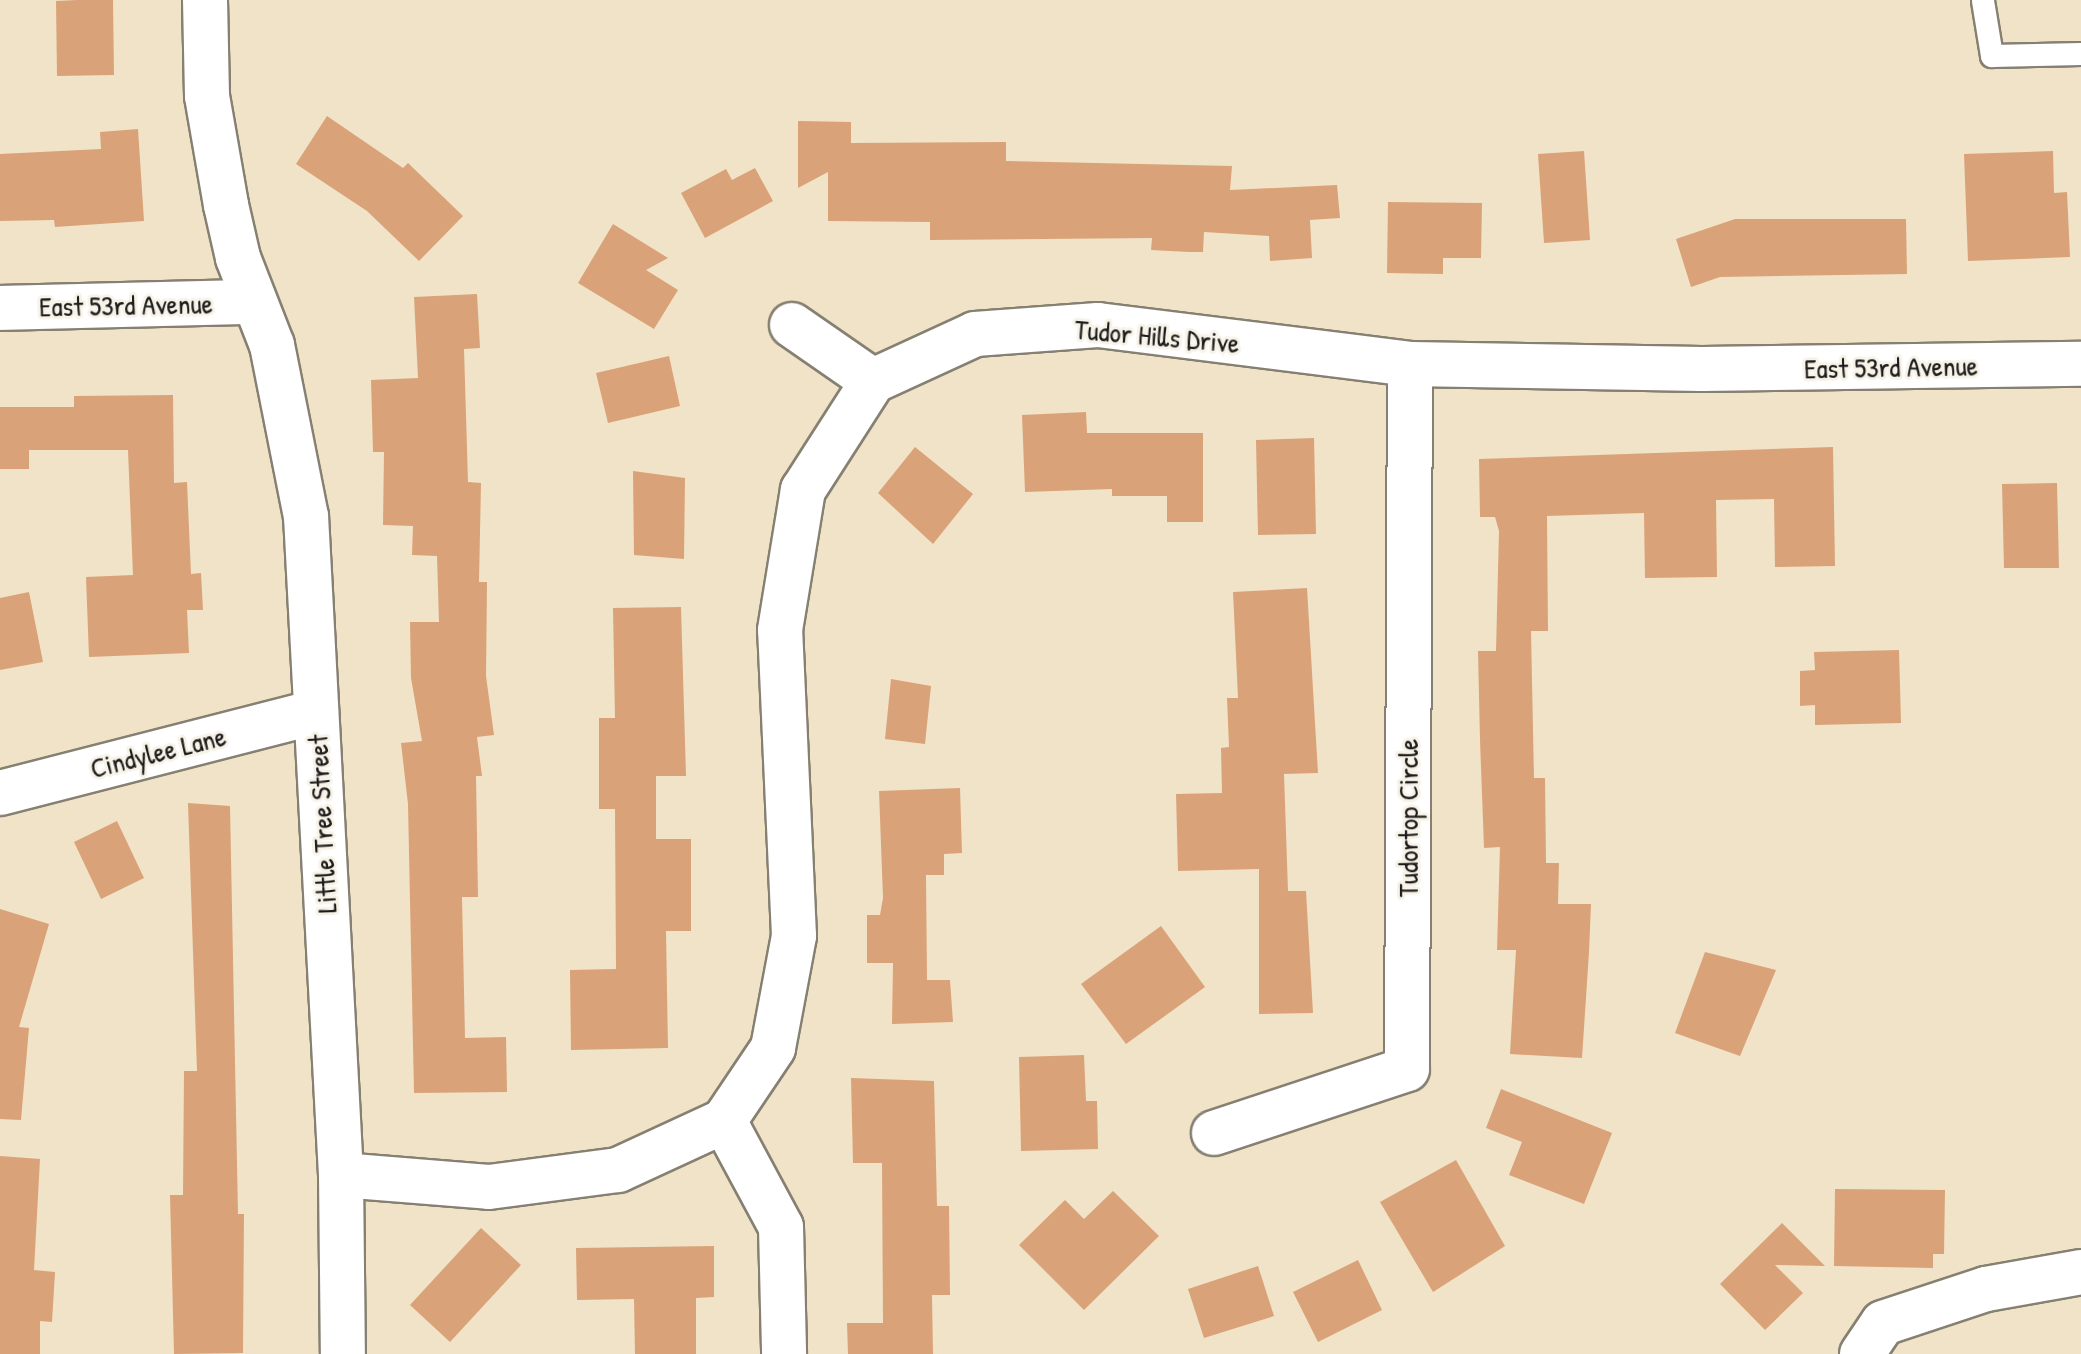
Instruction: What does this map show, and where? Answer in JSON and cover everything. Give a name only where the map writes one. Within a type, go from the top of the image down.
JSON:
[{"type":"street","name":"Little Tree Street","points":[[205,0],[207,96],[226,205],[253,302],[272,345],[287,405],[306,516],[341,1175],[343,1354]]},
{"type":"street","name":"East 53rd Avenue","points":[[0,308],[253,302]]},
{"type":"street","points":[[341,1175],[489,1187],[618,1170],[724,1121],[773,1048],[794,936],[780,630],[803,490],[873,381],[792,325]]},
{"type":"street","name":"Tudor Hills Drive","points":[[873,381],[975,334],[1098,325],[1410,364],[1702,369]]},
{"type":"street","name":"Tudortop Circle","points":[[1214,1133],[1407,1069],[1410,364]]},
{"type":"street","name":"East 53rd Avenue","points":[[1702,369],[2081,364]]},
{"type":"street","name":"Cindylee Lane","points":[[0,793],[316,712]]},
{"type":"street","points":[[724,1121],[781,1227],[784,1354]]},
{"type":"street","points":[[1862,1354],[1883,1323],[1986,1289],[2081,1272]]},
{"type":"lane","points":[[1983,1],[1992,56],[2081,54]]},
{"type":"building","points":[[113,0],[114,75],[57,76],[56,1]]},
{"type":"building","points":[[327,116],[403,168],[408,163],[463,216],[419,261],[367,211],[296,164]]},
{"type":"building","points":[[798,121],[851,122],[851,143],[1006,142],[1006,161],[1232,166],[1230,190],[1337,185],[1340,218],[1310,220],[1312,258],[1270,261],[1269,236],[1204,232],[1203,252],[1151,250],[1152,238],[930,240],[930,222],[828,221],[828,172],[798,188]]},
{"type":"building","points":[[138,129],[144,221],[55,227],[54,220],[0,221],[0,154],[101,149],[100,132]]},
{"type":"building","points":[[1584,151],[1590,240],[1544,243],[1538,154]]},
{"type":"building","points":[[2053,151],[2054,193],[2067,192],[2070,257],[1968,261],[1964,154]]},
{"type":"building","points":[[755,168],[773,201],[705,238],[681,193],[726,169],[732,180]]},
{"type":"building","points":[[1388,202],[1482,203],[1481,258],[1443,258],[1443,274],[1387,273]]},
{"type":"building","points":[[1735,219],[1906,219],[1907,274],[1720,277],[1691,287],[1676,239]]},
{"type":"building","points":[[613,224],[668,258],[646,270],[678,290],[654,329],[578,283]]},
{"type":"building","points":[[477,294],[480,348],[464,349],[468,482],[481,483],[479,582],[487,582],[486,676],[494,735],[477,737],[482,776],[476,776],[478,897],[462,897],[465,1038],[506,1037],[507,1092],[414,1093],[408,804],[401,743],[422,741],[411,678],[410,622],[439,622],[437,556],[412,555],[413,526],[383,525],[384,452],[373,452],[371,380],[418,378],[414,297]]},
{"type":"building","points":[[669,356],[680,406],[608,423],[596,373]]},
{"type":"building","points":[[173,395],[174,483],[187,482],[191,574],[201,573],[203,610],[187,610],[189,653],[89,657],[86,577],[133,575],[128,450],[29,450],[29,469],[0,469],[0,407],[74,407],[74,396]]},
{"type":"building","points":[[1086,412],[1087,433],[1203,433],[1203,522],[1167,522],[1167,496],[1112,496],[1112,489],[1025,492],[1022,415]]},
{"type":"building","points":[[1314,438],[1316,534],[1258,535],[1256,440]]},
{"type":"building","points":[[915,447],[973,494],[933,544],[878,493]]},
{"type":"building","points":[[1833,447],[1835,566],[1775,567],[1774,499],[1716,500],[1717,577],[1645,578],[1644,513],[1547,516],[1548,631],[1531,631],[1534,778],[1545,778],[1546,863],[1559,863],[1558,904],[1591,904],[1582,1058],[1510,1054],[1516,950],[1497,950],[1500,847],[1484,848],[1478,651],[1496,651],[1499,531],[1495,517],[1480,517],[1479,459]]},
{"type":"building","points":[[633,471],[685,478],[684,559],[634,555]]},
{"type":"building","points":[[2057,483],[2059,568],[2004,568],[2002,484]]},
{"type":"building","points":[[1307,588],[1318,773],[1284,774],[1288,891],[1306,891],[1313,1013],[1259,1014],[1259,869],[1178,871],[1176,794],[1222,793],[1221,748],[1229,747],[1227,698],[1238,698],[1233,592]]},
{"type":"building","points":[[29,592],[43,662],[0,670],[0,598]]},
{"type":"building","points":[[681,607],[686,776],[656,776],[656,839],[691,839],[691,931],[666,931],[668,1048],[571,1050],[570,970],[616,969],[615,809],[599,809],[599,718],[615,718],[613,608]]},
{"type":"building","points":[[1899,650],[1901,723],[1815,725],[1815,705],[1800,706],[1800,671],[1815,670],[1814,652]]},
{"type":"building","points":[[891,679],[931,686],[925,744],[885,739]]},
{"type":"building","points":[[960,788],[962,853],[944,854],[944,875],[926,875],[927,980],[950,980],[953,1022],[892,1024],[893,963],[867,963],[867,915],[880,915],[883,898],[879,791]]},
{"type":"building","points":[[188,803],[230,806],[238,1214],[244,1214],[243,1353],[174,1354],[170,1195],[183,1195],[184,1071],[197,1071]]},
{"type":"building","points":[[117,821],[144,878],[101,899],[74,842]]},
{"type":"building","points":[[0,909],[49,924],[19,1027],[29,1028],[21,1120],[0,1119]]},
{"type":"building","points":[[1161,926],[1205,987],[1126,1044],[1081,984]]},
{"type":"building","points":[[1705,952],[1776,970],[1740,1056],[1675,1033]]},
{"type":"building","points":[[1084,1055],[1086,1101],[1097,1101],[1098,1149],[1021,1151],[1019,1057]]},
{"type":"building","points":[[851,1078],[934,1081],[937,1206],[949,1206],[950,1295],[932,1295],[933,1354],[848,1354],[847,1323],[883,1323],[882,1163],[853,1163]]},
{"type":"building","points":[[1501,1089],[1612,1133],[1584,1204],[1509,1175],[1522,1142],[1486,1128]]},
{"type":"building","points":[[0,1156],[40,1159],[34,1270],[55,1272],[52,1322],[40,1321],[40,1354],[0,1354]]},
{"type":"building","points":[[1456,1160],[1505,1246],[1433,1292],[1380,1202]]},
{"type":"building","points":[[1835,1189],[1945,1190],[1944,1254],[1933,1254],[1933,1268],[1834,1266]]},
{"type":"building","points":[[1113,1191],[1159,1236],[1084,1310],[1019,1245],[1065,1200],[1084,1219]]},
{"type":"building","points":[[1782,1223],[1825,1266],[1775,1265],[1803,1293],[1765,1330],[1720,1284]]},
{"type":"building","points":[[481,1228],[521,1265],[450,1342],[410,1305]]},
{"type":"building","points":[[714,1246],[714,1297],[696,1298],[696,1354],[635,1354],[634,1299],[577,1300],[576,1248]]},
{"type":"building","points":[[1358,1260],[1382,1310],[1318,1342],[1293,1292]]},
{"type":"building","points":[[1258,1266],[1274,1316],[1204,1338],[1188,1289]]}]
